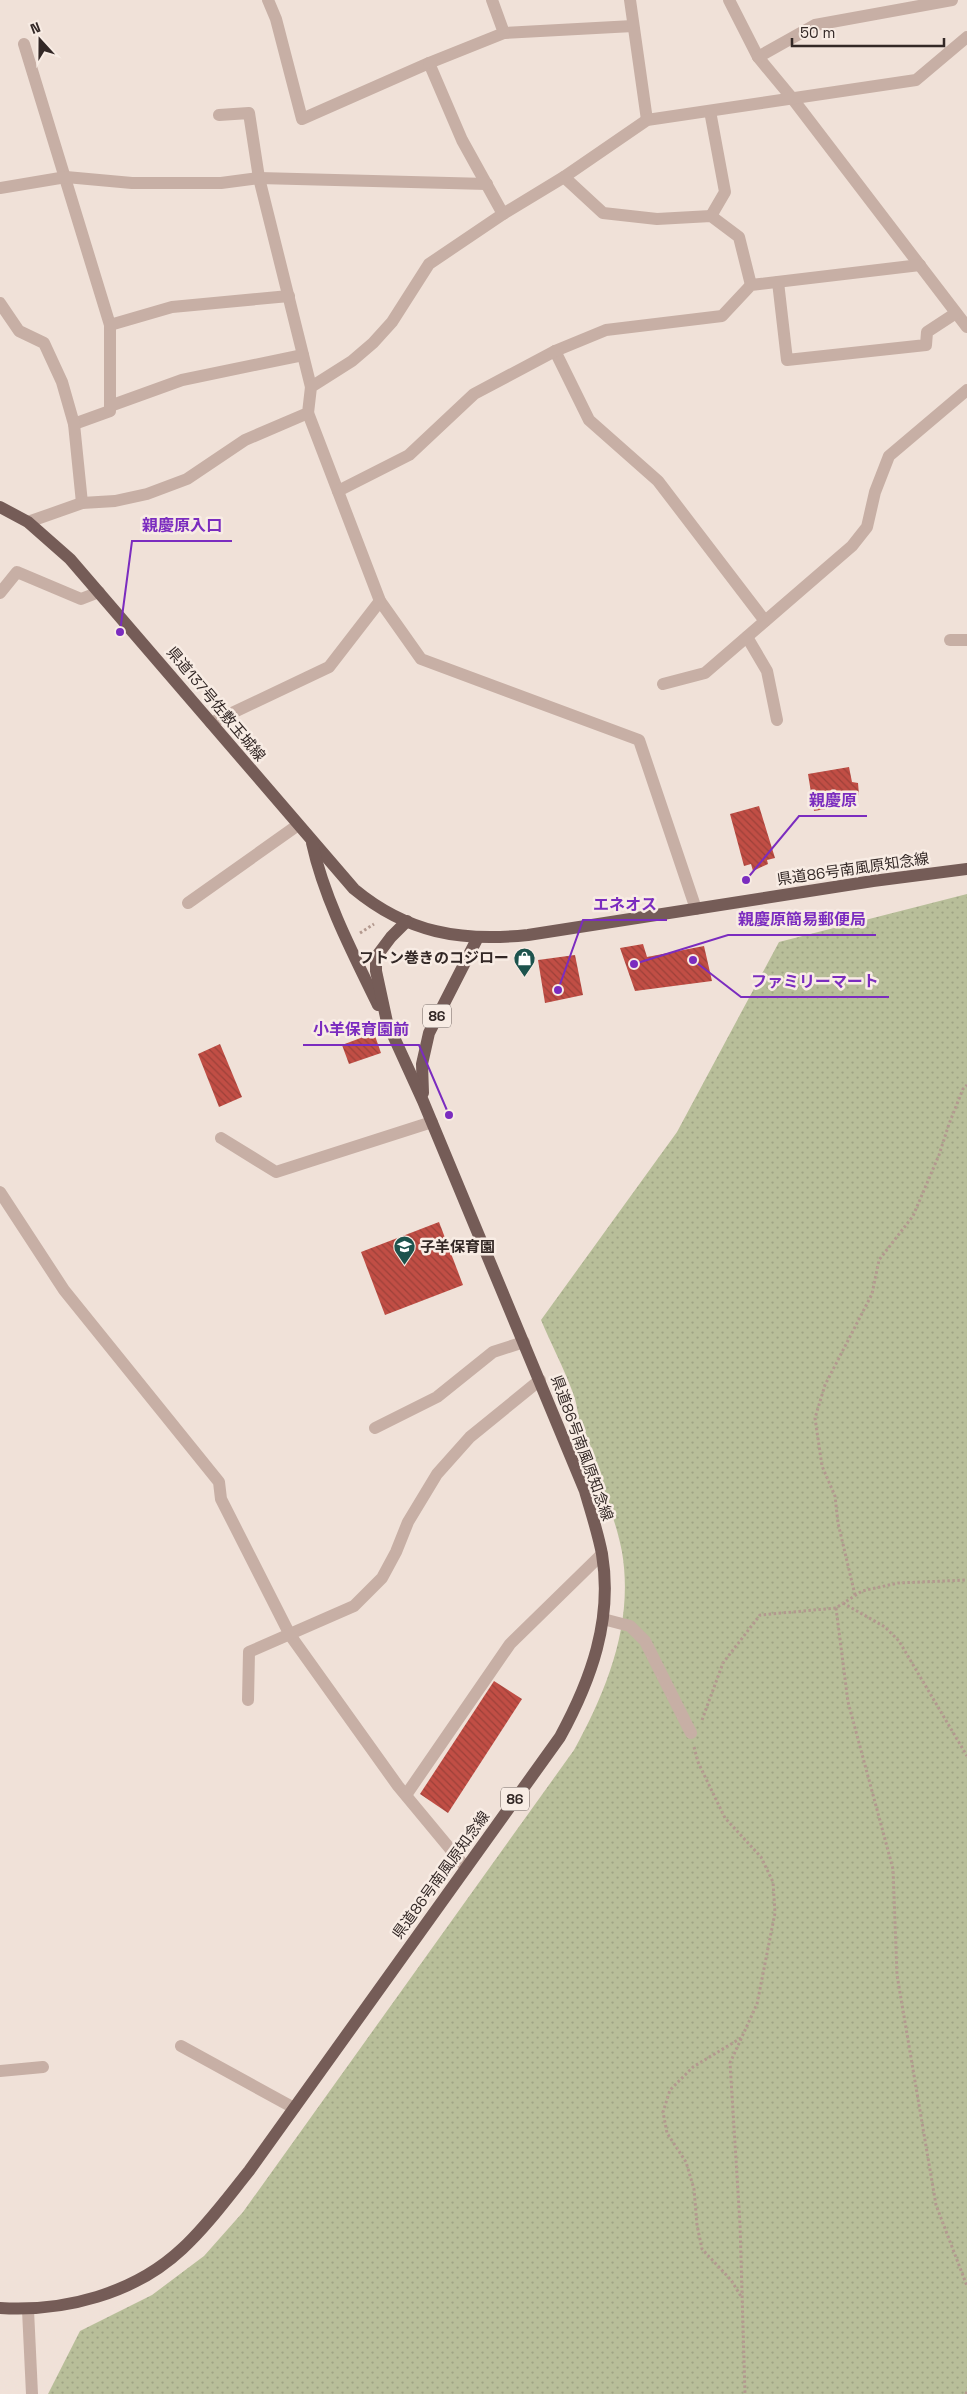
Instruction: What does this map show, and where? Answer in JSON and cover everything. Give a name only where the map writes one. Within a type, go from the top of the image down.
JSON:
[{"type":"main road","name":"県道137号佐敷玉城線","points":[[0,507],[28,522],[70,559],[354,889],[384,911],[407,921]]},
{"type":"main road","points":[[311,841],[316,861],[344,934],[387,1022]]},
{"type":"main road","name":"県道86号南風原知念線","points":[[0,2308],[28,2310],[90,2300],[141,2278],[181,2250],[223,2204],[294,2108],[560,1737],[587,1682],[594,1663],[603,1619],[605,1587],[602,1554],[585,1491],[432,1122],[387,1022],[376,971],[376,957],[391,937],[407,921],[435,931],[477,939],[528,935],[873,881],[967,869]]},
{"type":"main road","name":"県道86号南風原知念線","points":[[423,1101],[422,1064],[429,1033],[477,939]]},
{"type":"street","points":[[268,0],[276,19],[302,119],[429,63],[504,33],[634,26]]},
{"type":"street","points":[[492,0],[504,33]]},
{"type":"street","points":[[630,0],[647,120]]},
{"type":"street","points":[[729,0],[758,57],[792,98],[967,327]]},
{"type":"street","points":[[758,57],[815,25],[952,0]]},
{"type":"street","points":[[311,387],[352,361],[373,343],[392,322],[429,264],[503,214],[564,177],[647,120],[916,80],[967,37]]},
{"type":"street","points":[[24,44],[110,325],[110,411],[74,424]]},
{"type":"street","points":[[429,63],[462,140],[503,214]]},
{"type":"street","points":[[710,111],[725,192],[711,216]]},
{"type":"street","points":[[219,115],[250,113],[260,178],[311,387],[308,413],[380,601],[421,659],[639,740],[696,909]]},
{"type":"street","points":[[0,188],[66,177],[132,183],[221,183],[260,178],[487,184]]},
{"type":"street","points":[[564,177],[603,213],[657,219],[711,216],[739,237],[750,285]]},
{"type":"street","points":[[338,491],[409,455],[474,394],[555,351],[606,330],[722,316],[750,285],[920,265]]},
{"type":"street","points":[[778,282],[787,360],[926,345],[927,332],[956,313]]},
{"type":"street","points":[[110,325],[172,307],[288,296]]},
{"type":"street","points":[[0,303],[19,331],[44,343],[62,382],[74,424],[82,503]]},
{"type":"street","points":[[555,351],[589,420],[658,482],[765,622]]},
{"type":"street","points":[[110,406],[182,380],[303,355]]},
{"type":"street","points":[[663,684],[705,674],[852,546],[867,527],[875,492],[889,456],[967,390]]},
{"type":"street","points":[[28,522],[82,503],[115,501],[147,494],[179,482],[245,440],[308,413]]},
{"type":"street","points":[[0,593],[17,572],[81,600],[99,592]]},
{"type":"street","points":[[211,723],[329,667],[380,601]]},
{"type":"street","points":[[747,637],[767,671],[778,720]]},
{"type":"street","points":[[950,640],[967,640]]},
{"type":"street","points":[[188,903],[298,825]]},
{"type":"street","points":[[221,1138],[276,1172],[432,1122]]},
{"type":"street","points":[[0,1192],[64,1290],[219,1482],[221,1499],[290,1635],[406,1795],[466,1868]]},
{"type":"street","points":[[375,1428],[437,1396],[492,1352],[524,1342]]},
{"type":"street","points":[[248,1700],[249,1652],[354,1606],[382,1578],[396,1552],[408,1522],[437,1474],[470,1437],[540,1380]]},
{"type":"street","points":[[406,1795],[510,1644],[602,1554]]},
{"type":"street","points":[[603,1619],[630,1626],[645,1641],[690,1733]]},
{"type":"street","points":[[181,2046],[294,2108]]},
{"type":"street","points":[[0,2071],[43,2067]]},
{"type":"street","points":[[28,2310],[32,2394]]},
{"type":"path","points":[[353,939],[374,924]]},
{"type":"path","points":[[855,1595],[838,1523],[836,1496],[822,1466],[815,1418],[825,1385],[872,1294],[879,1260],[913,1216],[940,1155],[963,1089],[967,1085]]},
{"type":"path","points":[[745,2394],[743,2299],[730,2063],[757,2004],[768,1957],[774,1913],[773,1882],[760,1857],[725,1818],[698,1762],[690,1733],[704,1716],[724,1663],[760,1615],[836,1608],[862,1591],[898,1583],[967,1580]]},
{"type":"path","points":[[844,1603],[885,1627],[899,1642],[967,1756]]},
{"type":"path","points":[[836,1608],[848,1702],[893,1869],[897,1975],[936,2205],[967,2286]]},
{"type":"path","points":[[742,2038],[687,2073],[670,2090],[663,2112],[667,2134],[686,2162],[694,2189],[697,2225],[702,2249],[731,2280],[743,2299]]},
{"type":"green space","points":[[967,894],[967,2394],[48,2394],[80,2331],[152,2295],[204,2256],[243,2212],[574,1750],[597,1704],[607,1680],[621,1630],[625,1578],[622,1552],[610,1510],[582,1435],[573,1393],[541,1320],[677,1132],[779,942]]},
{"type":"building","points":[[849,767],[852,782],[858,783],[859,795],[855,797],[855,804],[814,811],[808,774]]},
{"type":"building","points":[[759,806],[775,858],[767,860],[768,864],[753,871],[751,864],[744,866],[730,814]]},
{"type":"building","points":[[643,944],[647,957],[704,946],[712,981],[635,991],[620,948]]},
{"type":"building","points":[[575,955],[583,995],[545,1003],[538,960]]},
{"type":"building","points":[[374,1033],[381,1053],[349,1064],[342,1045]]},
{"type":"building","points":[[220,1044],[242,1097],[219,1107],[198,1054]]},
{"type":"building","points":[[439,1222],[463,1285],[385,1315],[361,1252]]},
{"type":"building","points":[[494,1681],[522,1699],[448,1813],[420,1794]]},
{"type":"place","name":"親慶原入口","points":[[120,632]]},
{"type":"place","name":"親慶原","points":[[746,880]]},
{"type":"place","name":"ファミリーマート","points":[[693,960]]},
{"type":"place","name":"親慶原簡易郵便局","points":[[634,964]]},
{"type":"place","name":"フトン巻きのコジロー","points":[[525,977]]},
{"type":"place","name":"エネオス","points":[[558,990]]},
{"type":"place","name":"小羊保育園前","points":[[449,1115]]},
{"type":"place","name":"子羊保育園","points":[[404,1266]]}]
